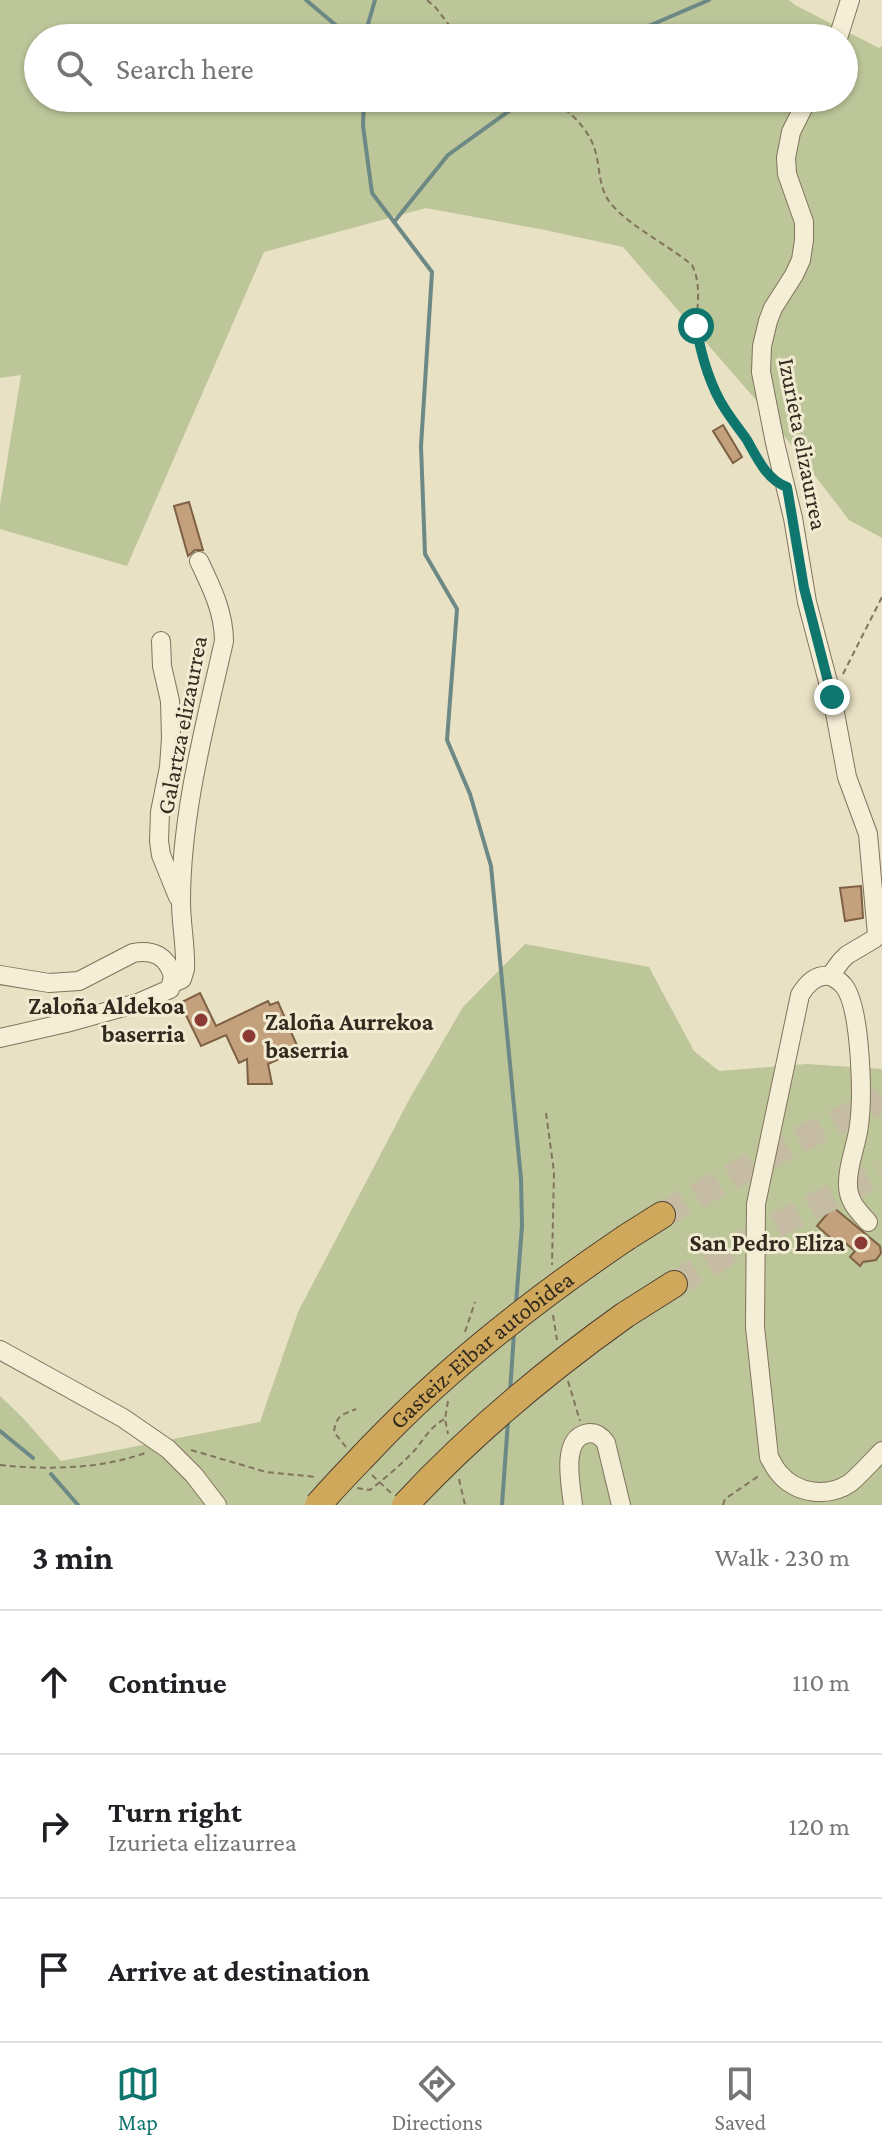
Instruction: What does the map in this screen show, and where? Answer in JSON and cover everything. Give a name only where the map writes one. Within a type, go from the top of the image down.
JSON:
[{"type":"highway","name":"Gasteiz-Eibar autobidea","points":[[318,1505],[411,1407],[485,1342],[559,1282],[662,1215]]},
{"type":"highway","points":[[405,1505],[495,1416],[577,1349],[674,1284]]},
{"type":"street","points":[[842,24],[850,0]]},
{"type":"street","name":"Izurieta elizaurrea","points":[[801,112],[791,132],[786,158],[787,174],[804,222],[801,260],[768,321],[762,346],[761,372],[793,518],[804,588],[832,697],[847,777],[868,834],[877,930],[874,939],[847,955],[830,976]]},
{"type":"street","name":"Galartza elizaurrea","points":[[173,983],[182,979],[185,969],[181,903],[191,795],[224,641],[224,623],[199,561]]},
{"type":"street","name":"Galartza elizaurrea","points":[[161,641],[162,666],[170,701],[171,738],[159,841],[161,855],[181,903]]},
{"type":"street","points":[[0,975],[49,983],[79,981],[141,951],[155,953],[166,960],[173,976],[173,983],[165,992],[138,1003],[0,1038]]},
{"type":"street","points":[[868,1222],[849,1196],[848,1184],[861,1104],[857,1031],[849,994],[843,983],[830,976],[814,979],[800,995],[756,1204],[755,1327],[769,1457],[780,1474],[793,1485],[810,1492],[830,1491],[848,1484],[882,1451]]},
{"type":"street","points":[[0,1350],[123,1418],[168,1449],[194,1475],[217,1505]]},
{"type":"street","points":[[573,1505],[571,1449],[574,1440],[582,1434],[592,1433],[606,1443],[621,1505]]},
{"type":"path","points":[[427,0],[448,24]]},
{"type":"path","points":[[568,112],[584,129],[594,146],[601,186],[611,205],[692,265],[698,277],[696,326],[699,347],[724,407],[765,471]]},
{"type":"path","points":[[832,697],[882,597]]},
{"type":"path","points":[[464,1338],[475,1302]]},
{"type":"path","points":[[450,1393],[445,1419],[450,1443]]},
{"type":"path","points":[[351,1488],[370,1490],[413,1452],[436,1423],[445,1419]]},
{"type":"path","points":[[0,1465],[94,1465],[122,1461],[150,1451],[184,1448],[266,1472],[322,1477]]},
{"type":"path","points":[[723,1505],[725,1499],[774,1465]]},
{"type":"path","points":[[458,1473],[465,1505]]},
{"type":"green space","points":[[0,0],[789,0],[832,24],[24,24],[24,112],[858,112],[858,37],[879,48],[882,46],[882,538],[849,520],[762,407],[623,247],[545,230],[426,208],[264,252],[127,566],[0,529],[0,505],[21,375],[0,378]]},
{"type":"green space","points":[[525,944],[649,967],[694,1051],[719,1071],[807,1064],[882,1069],[882,1505],[0,1505],[0,1396],[61,1461],[260,1422],[298,1312],[410,1098],[463,1007]]},
{"type":"building","points":[[723,425],[742,457],[733,463],[713,431]]},
{"type":"building","points":[[189,502],[203,550],[195,550],[188,556],[174,506]]},
{"type":"building","points":[[861,886],[863,918],[845,921],[840,888]]},
{"type":"building","points":[[200,993],[216,1026],[268,1001],[270,1005],[278,1002],[299,1050],[268,1064],[272,1084],[248,1084],[247,1059],[239,1063],[226,1035],[201,1046],[180,1003]]},
{"type":"building","points":[[833,1207],[880,1246],[881,1253],[876,1260],[863,1262],[860,1266],[850,1257],[855,1251],[842,1240],[832,1239],[817,1226]]},
{"type":"waterway","points":[[306,0],[334,24]]},
{"type":"waterway","points":[[368,24],[375,0]]},
{"type":"waterway","points":[[653,24],[709,0]]},
{"type":"waterway","points":[[364,112],[372,193],[432,272],[421,446],[425,554],[457,609],[447,740],[470,794],[491,866],[521,1179],[522,1226],[516,1304]]},
{"type":"waterway","points":[[394,222],[448,155],[508,112]]},
{"type":"waterway","points":[[510,1392],[514,1333]]},
{"type":"waterway","points":[[502,1505],[508,1421]]},
{"type":"waterway","points":[[0,1431],[33,1458]]},
{"type":"waterway","points":[[51,1474],[78,1505]]},
{"type":"tunnel","points":[[662,1215],[795,1142],[882,1100]]},
{"type":"tunnel","points":[[674,1284],[781,1223],[882,1172]]},
{"type":"place","name":"Zaloña Aldekoa baserria","points":[[201,1020]]},
{"type":"place","name":"Zaloña Aurrekoa baserria","points":[[249,1036]]},
{"type":"place","name":"San Pedro Eliza","points":[[861,1243]]},
{"type":"route","points":[[696,326],[699,347],[724,407],[765,471],[777,484],[787,487],[804,588],[832,697]]}]
